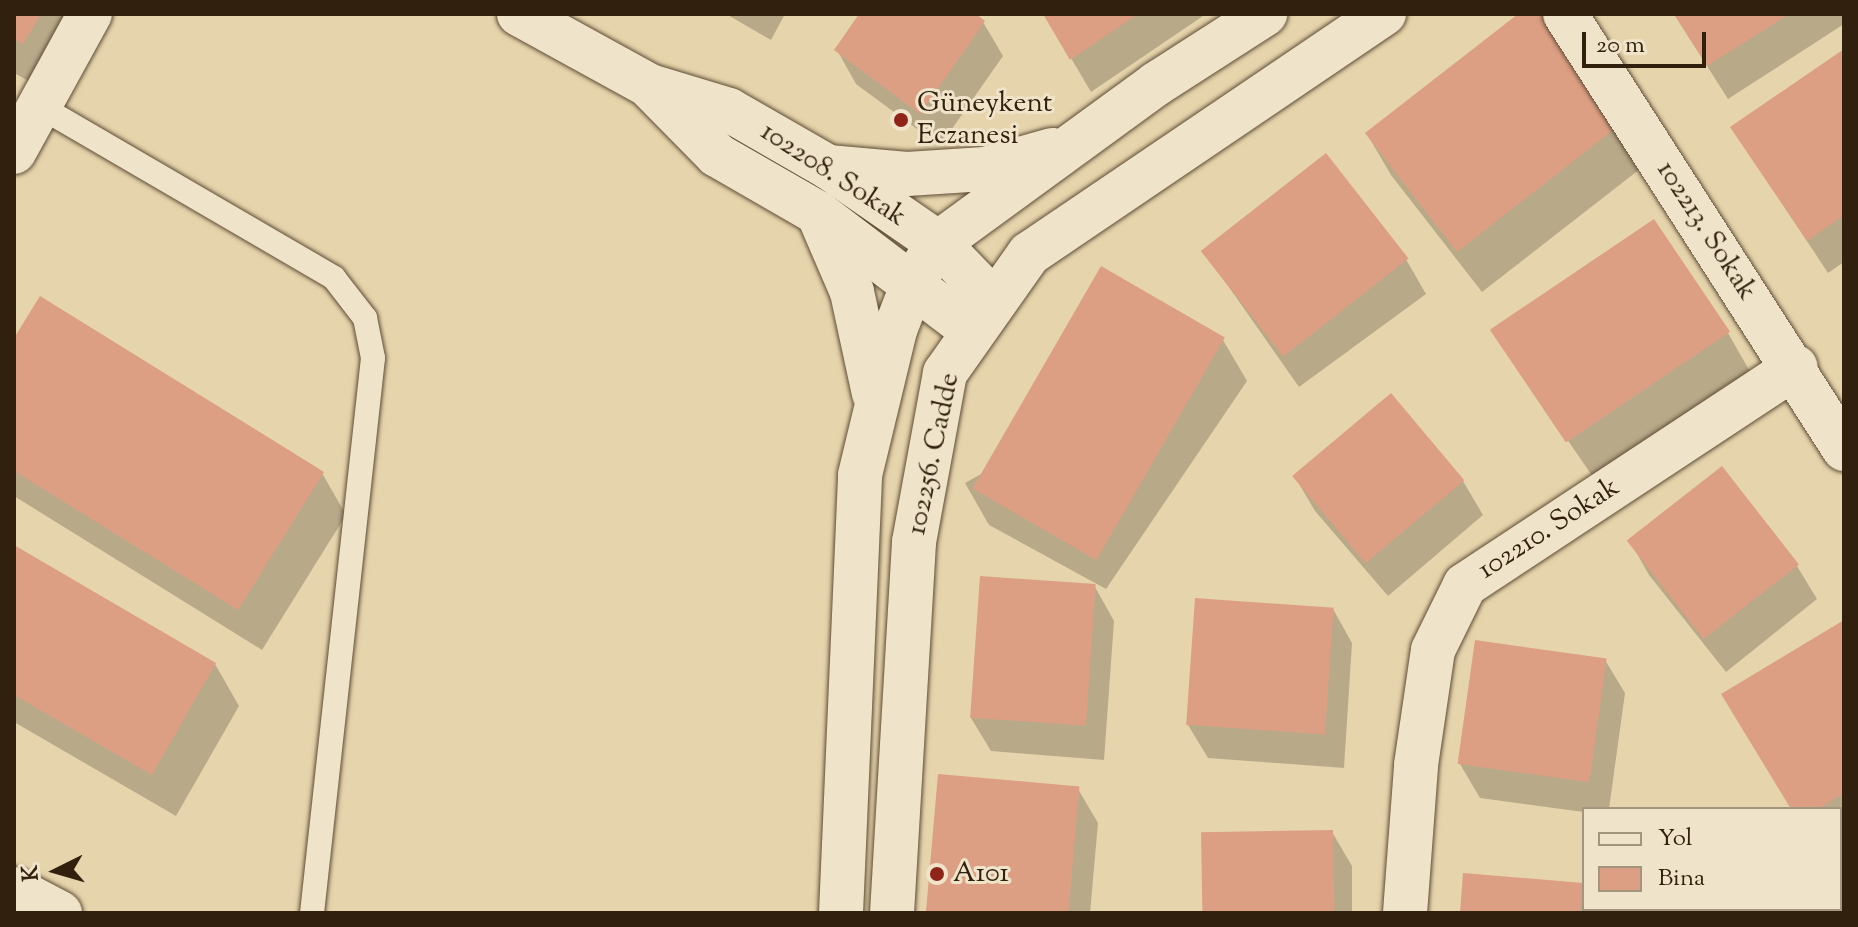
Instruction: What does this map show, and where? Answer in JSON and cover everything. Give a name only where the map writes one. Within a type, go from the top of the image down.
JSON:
[{"type":"street","points":[[23,128],[90,14]]},
{"type":"street","name":"102208. Sokak","points":[[519,14],[650,86],[729,110],[828,167],[938,243],[983,316]]},
{"type":"street","name":"102256. Cadde","points":[[892,913],[914,542],[945,373],[1029,254],[1384,14]]},
{"type":"street","name":"102213. Sokak","points":[[1565,14],[1795,367],[1844,449]]},
{"type":"street","points":[[841,913],[860,475],[895,330],[914,281],[938,243],[1081,142],[1156,84],[1258,16]]},
{"type":"street","name":"102208. Sokak","points":[[650,86],[717,155],[818,213],[914,281],[983,316]]},
{"type":"street","points":[[828,167],[907,174],[985,169],[1081,142]]},
{"type":"street","points":[[818,213],[852,292],[876,406]]},
{"type":"street","name":"102210. Sokak","points":[[1405,913],[1416,765],[1433,650],[1465,585],[1795,367]]},
{"type":"street","points":[[14,889],[60,913]]},
{"type":"lane","points":[[23,128],[334,278],[365,318],[373,358],[312,913]]},
{"type":"building","points":[[14,14],[41,14],[23,44],[14,39]]},
{"type":"building","points":[[859,14],[976,14],[985,21],[920,114],[834,50]]},
{"type":"building","points":[[1043,14],[1138,14],[1070,60]]},
{"type":"building","points":[[1518,14],[1543,14],[1617,127],[1457,252],[1365,133]]},
{"type":"building","points":[[1674,14],[1789,14],[1707,66]]},
{"type":"building","points":[[1844,49],[1844,215],[1807,241],[1730,127]]},
{"type":"building","points":[[1326,153],[1408,259],[1283,356],[1201,251]]},
{"type":"building","points":[[1654,219],[1730,332],[1566,442],[1490,330]]},
{"type":"building","points":[[1101,266],[1225,338],[1096,560],[973,489]]},
{"type":"building","points":[[40,296],[324,472],[238,610],[14,471],[14,338]]},
{"type":"building","points":[[1391,393],[1464,480],[1365,563],[1292,476]]},
{"type":"building","points":[[1722,466],[1799,565],[1704,639],[1627,540]]},
{"type":"building","points":[[14,545],[216,663],[152,775],[14,695]]},
{"type":"building","points":[[980,576],[1096,584],[1086,726],[970,718]]},
{"type":"building","points":[[1195,598],[1334,608],[1325,734],[1186,725]]},
{"type":"building","points":[[1844,620],[1844,793],[1821,807],[1790,807],[1721,694]]},
{"type":"building","points":[[1475,640],[1607,659],[1589,782],[1458,764]]},
{"type":"building","points":[[938,774],[1079,786],[1068,913],[926,913]]},
{"type":"building","points":[[1333,830],[1334,913],[1202,913],[1201,832]]},
{"type":"building","points":[[1463,873],[1582,883],[1580,913],[1460,913]]},
{"type":"building","points":[[1709,911],[1769,911],[1709,913]]},
{"type":"place","name":"Güneykent Eczanesi","points":[[901,120]]},
{"type":"place","name":"A101","points":[[937,874]]}]
